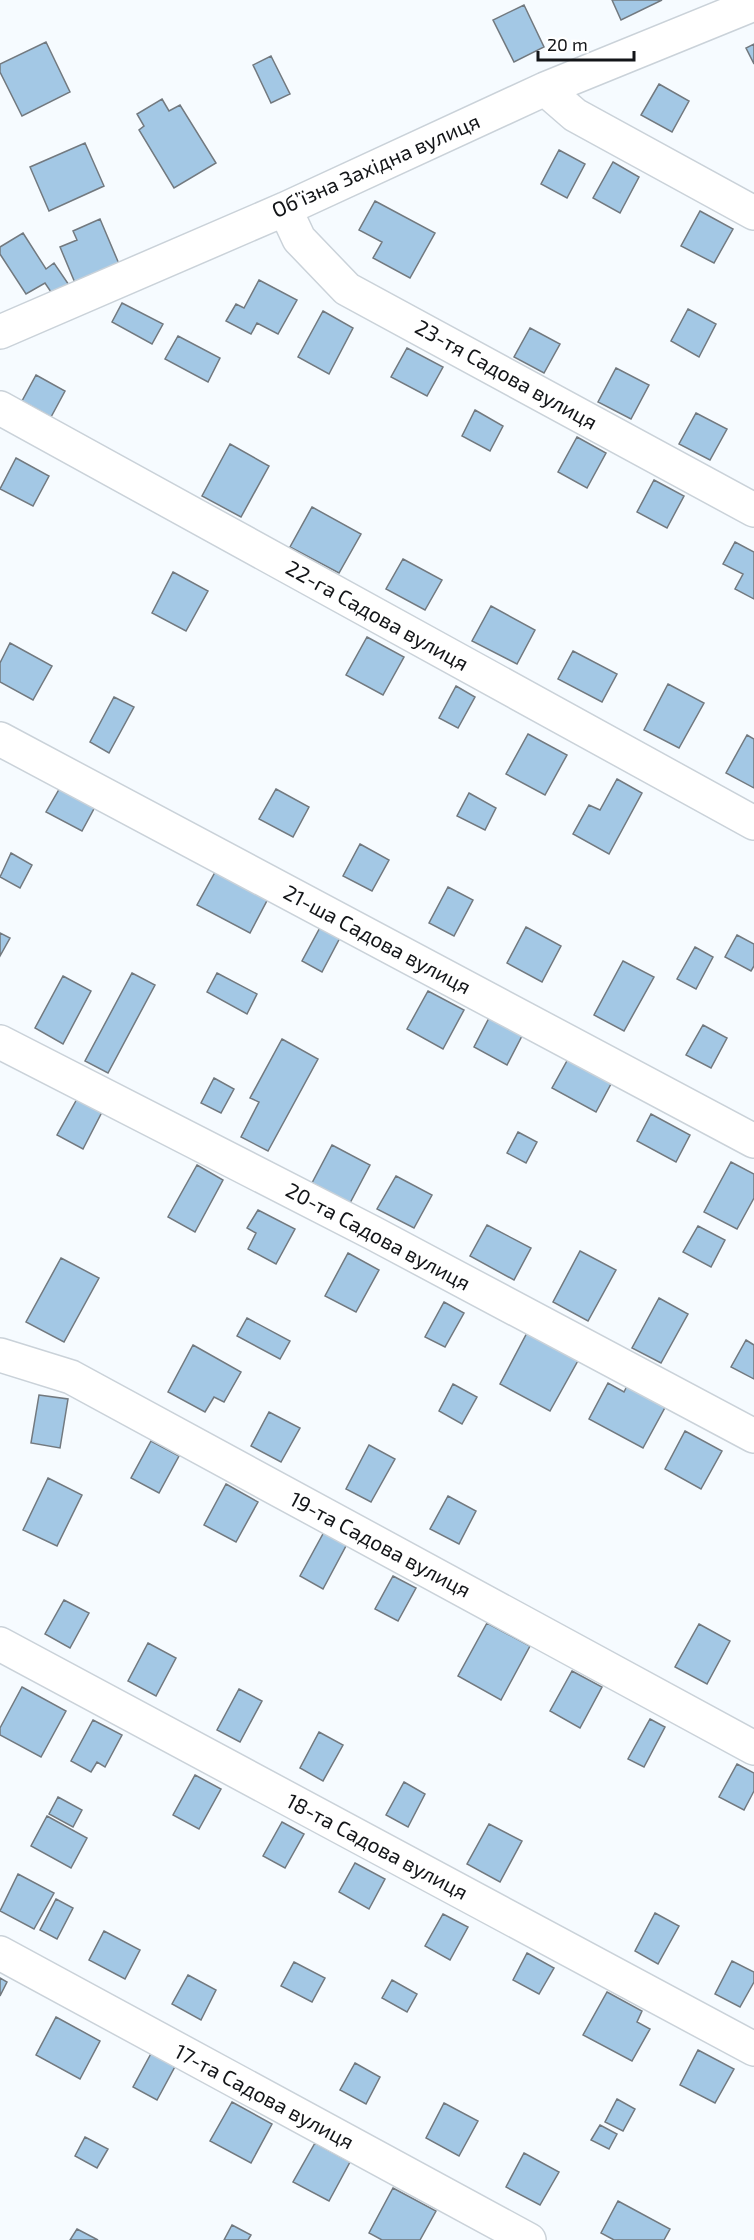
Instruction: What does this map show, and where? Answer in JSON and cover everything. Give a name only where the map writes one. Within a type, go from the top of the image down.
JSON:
[{"type":"street","name":"Обʼїзна Західна вулиця","points":[[0,332],[285,209],[545,89],[754,4]]},
{"type":"street","points":[[545,89],[575,116],[754,213]]},
{"type":"street","name":"23-тя Садова вулиця","points":[[285,209],[299,239],[347,289],[754,510]]},
{"type":"street","name":"22-га Садова вулиця","points":[[0,408],[754,823]]},
{"type":"street","name":"21-ша Садова вулиця","points":[[0,739],[754,1141]]},
{"type":"street","name":"20-та Садова вулиця","points":[[0,1042],[384,1239],[754,1436]]},
{"type":"street","name":"19-та Садова вулиця","points":[[0,1355],[70,1377],[754,1748]]},
{"type":"street","name":"18-та Садова вулиця","points":[[0,1644],[754,2049]]},
{"type":"street","name":"17-та Садова вулиця","points":[[0,1953],[529,2240]]},
{"type":"building","points":[[612,0],[662,0],[621,20]]},
{"type":"building","points":[[524,5],[544,47],[514,62],[493,20]]},
{"type":"building","points":[[46,42],[70,92],[22,116],[0,72],[0,64]]},
{"type":"building","points":[[754,44],[754,64],[746,48]]},
{"type":"building","points":[[271,56],[290,94],[271,103],[253,65]]},
{"type":"building","points":[[659,84],[689,101],[672,132],[641,115]]},
{"type":"building","points":[[162,99],[169,111],[180,105],[216,163],[174,188],[139,130],[144,126],[137,114]]},
{"type":"building","points":[[85,143],[104,186],[49,211],[30,167]]},
{"type":"building","points":[[559,150],[585,164],[567,198],[541,184]]},
{"type":"building","points":[[613,162],[639,177],[620,213],[593,198]]},
{"type":"building","points":[[375,201],[435,233],[410,278],[373,258],[382,242],[359,230]]},
{"type":"building","points":[[700,211],[733,229],[714,263],[681,246]]},
{"type":"building","points":[[100,219],[122,271],[78,290],[60,247],[77,240],[73,231]]},
{"type":"building","points":[[23,233],[46,269],[54,263],[69,285],[53,295],[45,283],[26,294],[0,254],[0,247]]},
{"type":"building","points":[[259,280],[297,300],[278,334],[257,323],[251,334],[226,321],[236,304],[244,308]]},
{"type":"building","points":[[122,303],[163,324],[152,344],[112,322]]},
{"type":"building","points":[[688,309],[716,324],[699,357],[671,341]]},
{"type":"building","points":[[323,311],[353,328],[329,374],[298,357]]},
{"type":"building","points":[[530,328],[560,344],[544,373],[514,357]]},
{"type":"building","points":[[178,336],[220,358],[208,382],[165,359]]},
{"type":"building","points":[[407,348],[443,367],[427,396],[391,377]]},
{"type":"building","points":[[616,368],[649,385],[631,419],[598,402]]},
{"type":"building","points":[[36,375],[65,391],[51,417],[22,401]]},
{"type":"building","points":[[475,410],[503,426],[490,451],[462,436]]},
{"type":"building","points":[[696,413],[727,429],[710,460],[679,444]]},
{"type":"building","points":[[577,437],[606,453],[587,488],[558,472]]},
{"type":"building","points":[[230,444],[269,466],[241,517],[202,496]]},
{"type":"building","points":[[16,458],[49,476],[33,506],[0,489]]},
{"type":"building","points":[[654,480],[684,496],[667,528],[637,512]]},
{"type":"building","points":[[312,507],[361,534],[339,573],[290,547]]},
{"type":"building","points":[[735,542],[754,552],[754,599],[735,589],[743,574],[723,564]]},
{"type":"building","points":[[403,559],[442,580],[425,610],[386,589]]},
{"type":"building","points":[[173,572],[208,591],[186,631],[152,613]]},
{"type":"building","points":[[491,606],[535,630],[517,664],[472,641]]},
{"type":"building","points":[[367,637],[404,657],[383,695],[346,675]]},
{"type":"building","points":[[10,643],[52,666],[33,700],[0,682],[0,663]]},
{"type":"building","points":[[573,651],[617,674],[602,702],[558,679]]},
{"type":"building","points":[[668,684],[704,703],[679,748],[644,730]]},
{"type":"building","points":[[456,686],[475,697],[458,728],[439,718]]},
{"type":"building","points":[[114,697],[134,707],[109,753],[90,742]]},
{"type":"building","points":[[528,734],[567,755],[545,795],[506,774]]},
{"type":"building","points":[[747,735],[754,739],[754,788],[726,773]]},
{"type":"building","points":[[617,779],[642,793],[609,854],[573,834],[589,805],[600,810]]},
{"type":"building","points":[[61,786],[96,805],[82,831],[46,812]]},
{"type":"building","points":[[276,789],[309,807],[293,837],[259,819]]},
{"type":"building","points":[[469,793],[496,808],[485,830],[457,816]]},
{"type":"building","points":[[360,844],[389,860],[372,891],[343,876]]},
{"type":"building","points":[[11,853],[32,865],[20,888],[0,877]]},
{"type":"building","points":[[219,865],[271,893],[250,933],[197,905]]},
{"type":"building","points":[[448,887],[473,900],[454,936],[429,923]]},
{"type":"building","points":[[323,922],[343,932],[322,972],[302,961]]},
{"type":"building","points":[[526,927],[561,946],[542,982],[507,963]]},
{"type":"building","points":[[0,933],[10,938],[0,956]]},
{"type":"building","points":[[737,935],[754,944],[754,966],[751,971],[725,957]]},
{"type":"building","points":[[695,947],[713,957],[696,989],[677,979]]},
{"type":"building","points":[[623,961],[654,977],[624,1031],[594,1015]]},
{"type":"building","points":[[132,973],[155,985],[108,1073],[85,1061]]},
{"type":"building","points":[[217,973],[257,994],[247,1014],[207,992]]},
{"type":"building","points":[[63,976],[91,991],[63,1044],[35,1028]]},
{"type":"building","points":[[428,991],[464,1010],[443,1049],[407,1029]]},
{"type":"building","points":[[491,1014],[524,1032],[507,1065],[474,1047]]},
{"type":"building","points":[[703,1025],[727,1038],[711,1068],[686,1055]]},
{"type":"building","points":[[282,1039],[318,1059],[268,1151],[241,1137],[259,1102],[250,1098]]},
{"type":"building","points":[[568,1059],[612,1082],[596,1112],[552,1088]]},
{"type":"building","points":[[214,1078],[234,1089],[221,1113],[201,1103]]},
{"type":"building","points":[[77,1099],[102,1112],[83,1149],[57,1135]]},
{"type":"building","points":[[651,1114],[690,1135],[676,1162],[637,1141]]},
{"type":"building","points":[[518,1132],[537,1142],[526,1163],[507,1153]]},
{"type":"building","points":[[332,1145],[370,1165],[350,1203],[312,1183]]},
{"type":"building","points":[[731,1162],[754,1174],[754,1198],[737,1229],[704,1212]]},
{"type":"building","points":[[197,1165],[223,1180],[195,1232],[168,1217]]},
{"type":"building","points":[[396,1176],[432,1195],[414,1228],[377,1209]]},
{"type":"building","points":[[258,1210],[295,1229],[276,1264],[248,1249],[256,1233],[247,1228]]},
{"type":"building","points":[[487,1225],[531,1248],[514,1280],[470,1256]]},
{"type":"building","points":[[698,1226],[725,1240],[711,1267],[683,1252]]},
{"type":"building","points":[[580,1251],[616,1270],[588,1321],[553,1302]]},
{"type":"building","points":[[348,1253],[379,1270],[356,1312],[325,1296]]},
{"type":"building","points":[[61,1258],[99,1278],[64,1342],[26,1322]]},
{"type":"building","points":[[659,1298],[688,1314],[661,1363],[632,1348]]},
{"type":"building","points":[[444,1302],[464,1313],[445,1347],[425,1337]]},
{"type":"building","points":[[247,1318],[290,1341],[280,1359],[237,1336]]},
{"type":"building","points":[[529,1329],[580,1357],[550,1411],[500,1384]]},
{"type":"building","points":[[746,1340],[754,1345],[754,1379],[731,1367]]},
{"type":"building","points":[[193,1345],[241,1372],[224,1402],[214,1397],[205,1412],[168,1392]]},
{"type":"building","points":[[629,1382],[668,1402],[643,1448],[589,1419],[608,1383],[624,1392]]},
{"type":"building","points":[[453,1384],[477,1397],[462,1424],[439,1411]]},
{"type":"building","points":[[39,1395],[68,1399],[60,1448],[31,1443]]},
{"type":"building","points":[[269,1412],[300,1428],[281,1462],[251,1446]]},
{"type":"building","points":[[685,1431],[722,1451],[701,1489],[665,1469]]},
{"type":"building","points":[[151,1441],[179,1456],[159,1493],[131,1478]]},
{"type":"building","points":[[369,1445],[395,1459],[371,1502],[346,1489]]},
{"type":"building","points":[[48,1478],[82,1495],[57,1546],[23,1530]]},
{"type":"building","points":[[226,1484],[258,1502],[236,1542],[204,1525]]},
{"type":"building","points":[[448,1496],[476,1511],[459,1544],[430,1529]]},
{"type":"building","points":[[324,1532],[347,1544],[323,1589],[300,1576]]},
{"type":"building","points":[[393,1576],[416,1588],[398,1621],[375,1609]]},
{"type":"building","points":[[64,1600],[89,1613],[70,1648],[45,1634]]},
{"type":"building","points":[[487,1623],[530,1646],[501,1700],[458,1676]]},
{"type":"building","points":[[699,1624],[730,1641],[707,1684],[675,1667]]},
{"type":"building","points":[[148,1643],[176,1658],[156,1696],[128,1681]]},
{"type":"building","points":[[572,1671],[602,1687],[580,1728],[550,1711]]},
{"type":"building","points":[[22,1687],[66,1711],[41,1757],[0,1735],[0,1728]]},
{"type":"building","points":[[239,1689],[262,1701],[240,1742],[217,1730]]},
{"type":"building","points":[[650,1719],[665,1727],[644,1767],[628,1759]]},
{"type":"building","points":[[93,1720],[122,1735],[105,1767],[97,1762],[91,1772],[71,1761]]},
{"type":"building","points":[[319,1732],[343,1745],[323,1781],[300,1768]]},
{"type":"building","points":[[737,1764],[754,1773],[754,1791],[744,1810],[719,1797]]},
{"type":"building","points":[[195,1775],[221,1789],[199,1829],[173,1815]]},
{"type":"building","points":[[404,1782],[425,1794],[408,1827],[386,1815]]},
{"type":"building","points":[[58,1797],[82,1810],[73,1827],[49,1814]]},
{"type":"building","points":[[47,1816],[87,1838],[71,1868],[31,1846]]},
{"type":"building","points":[[282,1822],[304,1834],[285,1868],[263,1856]]},
{"type":"building","points":[[489,1824],[522,1841],[500,1882],[467,1864]]},
{"type":"building","points":[[355,1863],[385,1879],[369,1909],[339,1892]]},
{"type":"building","points":[[18,1874],[54,1893],[34,1929],[0,1911]]},
{"type":"building","points":[[56,1899],[73,1908],[57,1939],[40,1930]]},
{"type":"building","points":[[655,1913],[679,1926],[658,1964],[635,1951]]},
{"type":"building","points":[[443,1914],[468,1927],[450,1960],[425,1946]]},
{"type":"building","points":[[104,1931],[140,1950],[125,1979],[89,1960]]},
{"type":"building","points":[[527,1953],[554,1968],[539,1994],[513,1980]]},
{"type":"building","points":[[732,1961],[754,1972],[754,1982],[740,2007],[715,1994]]},
{"type":"building","points":[[294,1962],[325,1978],[312,2002],[281,1986]]},
{"type":"building","points":[[188,1975],[216,1990],[201,2020],[172,2004]]},
{"type":"building","points":[[0,1978],[7,1982],[0,1996]]},
{"type":"building","points":[[392,1980],[417,1994],[407,2012],[382,1998]]},
{"type":"building","points":[[607,1992],[642,2011],[637,2022],[650,2029],[632,2061],[583,2035]]},
{"type":"building","points":[[56,2017],[100,2041],[80,2079],[36,2055]]},
{"type":"building","points":[[154,2048],[178,2061],[157,2100],[133,2087]]},
{"type":"building","points":[[698,2050],[734,2069],[715,2103],[680,2085]]},
{"type":"building","points":[[355,2063],[380,2077],[366,2104],[340,2090]]},
{"type":"building","points":[[617,2099],[635,2109],[623,2131],[605,2122]]},
{"type":"building","points":[[232,2102],[272,2124],[251,2163],[210,2141]]},
{"type":"building","points":[[444,2103],[478,2121],[459,2156],[426,2138]]},
{"type":"building","points":[[600,2125],[617,2134],[609,2149],[591,2140]]},
{"type":"building","points":[[85,2137],[108,2149],[97,2168],[75,2156]]},
{"type":"building","points":[[315,2143],[350,2162],[329,2201],[293,2182]]},
{"type":"building","points":[[524,2153],[559,2172],[540,2205],[506,2187]]},
{"type":"building","points":[[393,2188],[436,2211],[420,2240],[382,2240],[369,2233]]},
{"type":"building","points":[[618,2201],[670,2229],[664,2240],[614,2240],[601,2233]]},
{"type":"building","points":[[232,2225],[251,2235],[248,2240],[224,2240]]},
{"type":"building","points":[[77,2229],[98,2240],[70,2240]]}]
